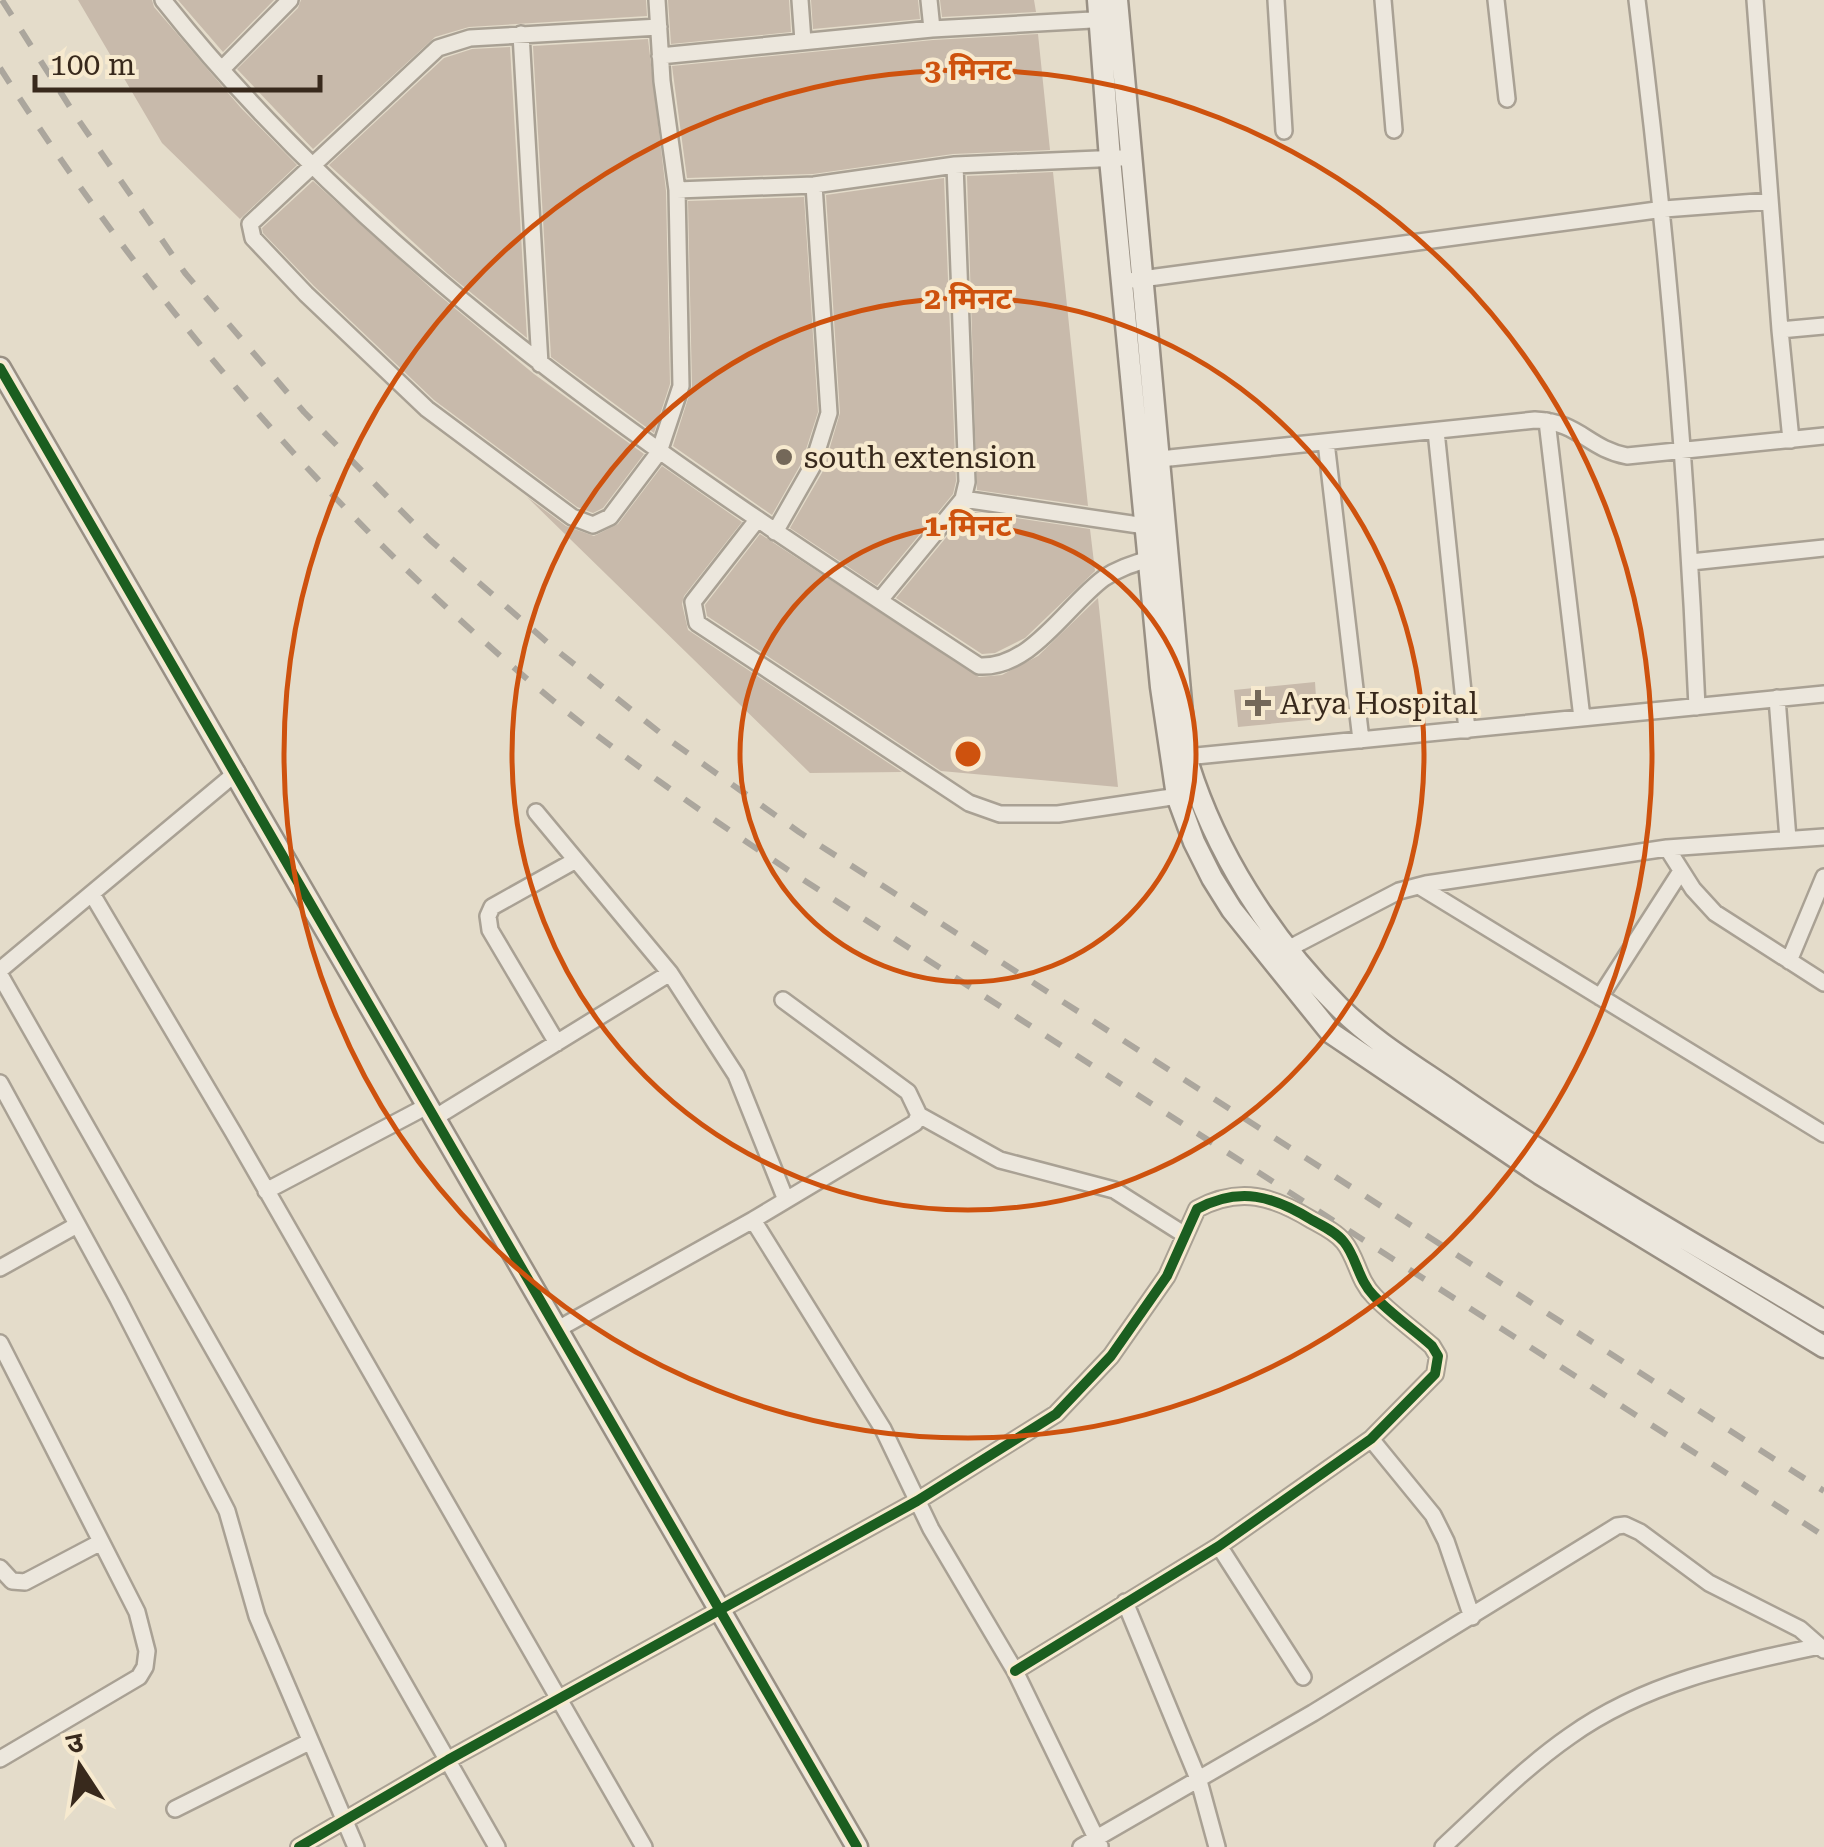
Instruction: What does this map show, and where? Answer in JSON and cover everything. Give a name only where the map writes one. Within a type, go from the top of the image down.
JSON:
[{"type":"street","points":[[163,0],[312,164],[456,298],[659,452],[979,666],[1008,662],[1101,580],[1117,570],[1158,556]]},
{"type":"street","points":[[222,69],[290,0]]},
{"type":"street","points":[[656,0],[659,27],[660,56],[676,190],[681,375],[659,452],[610,517],[593,525],[572,516],[448,427],[306,294],[253,238],[250,224],[438,48],[470,38],[659,27]]},
{"type":"street","points":[[800,0],[803,41]]},
{"type":"street","points":[[929,0],[932,29]]},
{"type":"street","points":[[1276,0],[1284,131]]},
{"type":"street","points":[[1383,0],[1394,130]]},
{"type":"street","points":[[1496,0],[1507,99]]},
{"type":"street","points":[[1637,0],[1664,209],[1691,562],[1697,707]]},
{"type":"street","points":[[1755,0],[1792,440]]},
{"type":"street","points":[[660,56],[1108,9],[1120,158],[1121,282],[1194,842],[1212,878],[1232,910],[1367,1032],[1534,1148],[1824,1320]]},
{"type":"street","points":[[521,34],[540,364]]},
{"type":"street","points":[[676,190],[814,185],[955,165],[1120,158]]},
{"type":"street","points":[[1120,158],[1144,278],[1160,460],[1155,527]]},
{"type":"street","points":[[880,600],[963,499],[968,465],[955,165]]},
{"type":"street","points":[[776,532],[812,467],[829,413],[814,185]]},
{"type":"street","points":[[1121,282],[1664,209],[1770,200]]},
{"type":"street","points":[[1780,330],[1824,326]]},
{"type":"street","points":[[0,368],[238,772],[718,1612],[857,1847]]},
{"type":"street","points":[[1160,460],[1547,421],[1558,421],[1608,452],[1627,456],[1824,436]]},
{"type":"street","points":[[1547,421],[1582,718]]},
{"type":"street","points":[[1436,430],[1467,730]]},
{"type":"street","points":[[1326,442],[1360,740]]},
{"type":"street","points":[[963,499],[1155,527]]},
{"type":"street","points":[[756,520],[693,602],[697,623],[969,803],[1000,814],[1058,814],[1187,794]]},
{"type":"street","points":[[1691,562],[1824,548]]},
{"type":"street","points":[[1158,556],[1186,757],[1187,794]]},
{"type":"street","points":[[1186,757],[1824,694]]},
{"type":"street","points":[[1777,698],[1788,839]]},
{"type":"street","points":[[238,772],[0,973],[497,1847]]},
{"type":"street","points":[[536,812],[670,974],[747,1096],[786,1200]]},
{"type":"street","points":[[1279,954],[1388,896],[1419,886],[1666,848],[1824,836]]},
{"type":"street","points":[[1666,848],[1715,913],[1824,983]]},
{"type":"street","points":[[557,1043],[490,930],[488,916],[492,907],[576,860]]},
{"type":"street","points":[[1600,997],[1681,871]]},
{"type":"street","points":[[1789,961],[1824,877]]},
{"type":"street","points":[[1419,886],[1824,1134]]},
{"type":"street","points":[[92,894],[644,1847]]},
{"type":"street","points":[[1279,954],[1331,1033],[1357,1052],[1540,1174],[1824,1347]]},
{"type":"street","points":[[266,1191],[433,1111],[557,1043],[670,974]]},
{"type":"street","points":[[783,1000],[908,1092],[919,1115],[1000,1160],[1114,1190],[1184,1235]]},
{"type":"street","points":[[0,1083],[227,1511],[257,1616],[356,1847]]},
{"type":"street","points":[[558,1329],[891,1139],[915,1123],[919,1115]]},
{"type":"street","points":[[300,1847],[448,1760],[917,1500],[1056,1414],[1086,1386],[1167,1276],[1197,1209],[1222,1200],[1259,1196],[1286,1204],[1346,1244],[1358,1274],[1374,1295],[1432,1346],[1438,1365],[1429,1382],[1370,1439],[1219,1546],[1014,1671]]},
{"type":"street","points":[[753,1220],[883,1428],[917,1500],[1014,1671],[1098,1843]]},
{"type":"street","points":[[0,1268],[77,1224]]},
{"type":"street","points":[[0,1343],[136,1612],[147,1651],[145,1667],[138,1677],[0,1760]]},
{"type":"street","points":[[1370,1439],[1433,1515],[1472,1617]]},
{"type":"street","points":[[1080,1847],[1098,1843],[1472,1617],[1608,1529],[1625,1525],[1640,1532],[1709,1583],[1800,1629],[1822,1648]]},
{"type":"street","points":[[0,1568],[12,1581],[25,1582],[101,1542]]},
{"type":"street","points":[[1219,1546],[1302,1677]]},
{"type":"street","points":[[1125,1602],[1199,1781],[1217,1847]]},
{"type":"street","points":[[1443,1847],[1546,1754],[1603,1716],[1719,1667],[1822,1648]]},
{"type":"street","points":[[175,1809],[309,1742]]},
{"type":"building","points":[[78,0],[152,0],[241,108],[297,165],[240,219],[162,143]]},
{"type":"building","points":[[178,0],[274,0],[223,52]]},
{"type":"building","points":[[301,0],[646,0],[647,16],[469,27],[435,37],[313,149],[237,69],[298,8]]},
{"type":"building","points":[[668,0],[789,0],[791,32],[671,44]]},
{"type":"building","points":[[811,0],[918,0],[920,19],[813,29]]},
{"type":"building","points":[[940,0],[1034,0],[1036,12],[942,17]]},
{"type":"building","points":[[1038,34],[1050,150],[953,154],[813,174],[687,178],[672,66],[933,40]]},
{"type":"building","points":[[648,39],[666,191],[670,384],[654,433],[551,357],[533,46]]},
{"type":"building","points":[[510,47],[527,338],[448,274],[329,165],[444,58],[472,49]]},
{"type":"building","points":[[1053,172],[1088,506],[977,490],[967,176]]},
{"type":"building","points":[[944,178],[956,481],[953,494],[877,586],[790,528],[823,471],[840,413],[826,195]]},
{"type":"building","points":[[313,181],[434,291],[534,374],[644,454],[603,508],[593,513],[577,507],[434,400],[263,233],[262,228]]},
{"type":"building","points":[[804,197],[818,412],[802,462],[772,515],[673,446],[692,386],[688,201]]},
{"type":"building","points":[[662,466],[742,522],[684,596],[688,630],[902,772],[810,773],[527,497],[566,526],[594,536],[618,524]]},
{"type":"building","points":[[968,511],[1090,529],[1095,571],[1025,638],[995,653],[982,654],[896,598]]},
{"type":"building","points":[[760,534],[979,677],[1002,675],[1038,656],[1098,598],[1118,787],[941,771],[707,616],[705,605]]},
{"type":"building","points":[[1315,682],[1316,697],[1328,696],[1330,710],[1318,711],[1319,719],[1238,727],[1234,690]]},
{"type":"railway","points":[[2,0],[75,115],[185,273],[304,412],[430,540],[555,649],[668,739],[799,832],[1824,1491]]},
{"type":"railway","points":[[0,68],[115,235],[240,393],[377,541],[557,704],[654,778],[788,870],[1824,1536]]},
{"type":"cycle path","points":[[0,368],[857,1847]]},
{"type":"cycle path","points":[[299,1847],[448,1760],[917,1501],[1056,1414],[1111,1356],[1167,1276],[1197,1209],[1228,1198],[1256,1197],[1284,1205],[1333,1232],[1348,1248],[1374,1296],[1432,1346],[1438,1356],[1435,1374],[1371,1439],[1219,1546],[1015,1671]]},
{"type":"place","name":"south extension","points":[[784,457]]},
{"type":"place","name":"Arya Hospital","points":[[1258,703]]}]
